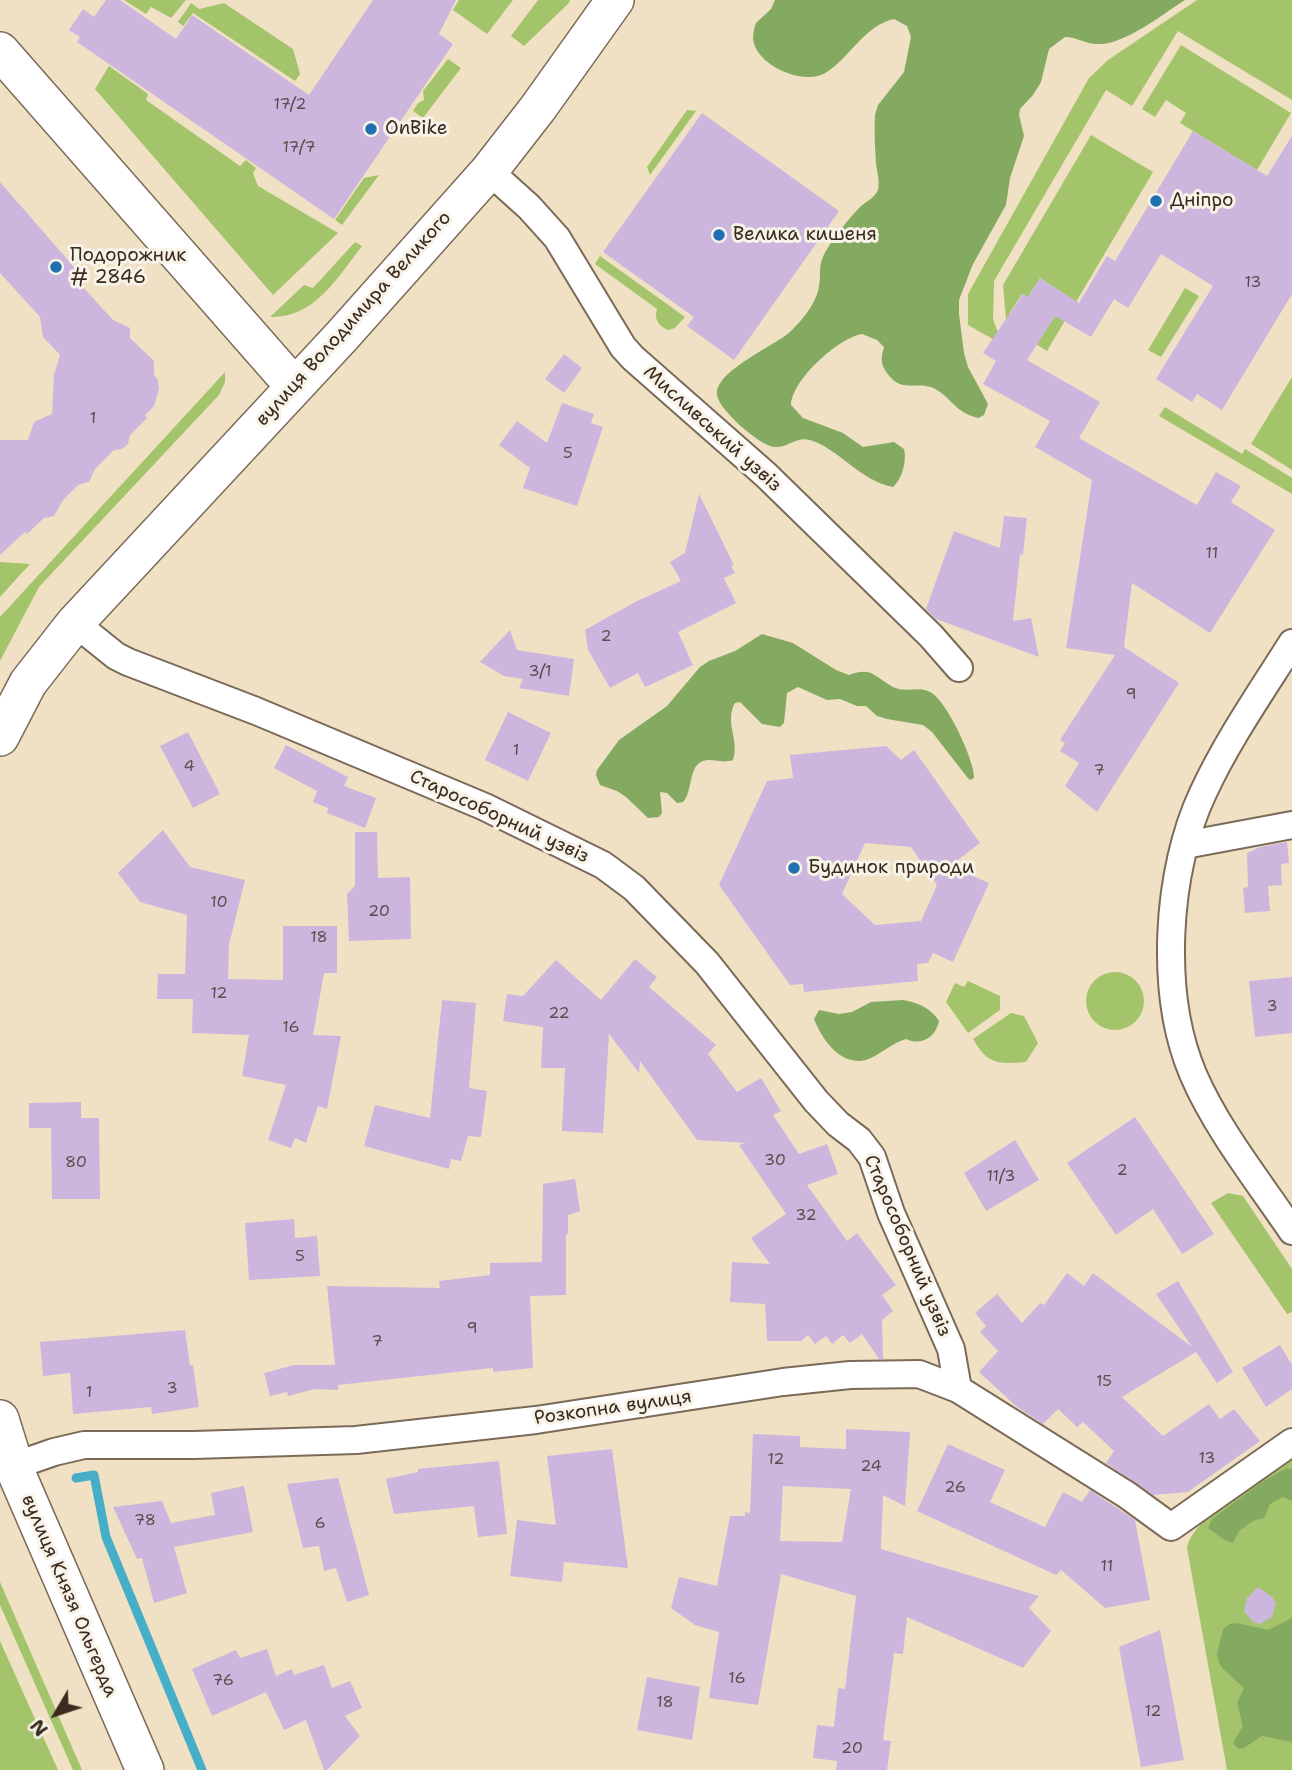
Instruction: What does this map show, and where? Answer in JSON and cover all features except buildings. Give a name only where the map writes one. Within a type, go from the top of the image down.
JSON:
[{"type":"main road","name":"вулиця Володимира Великого","points":[[75,623],[342,336],[489,170],[538,108],[615,0]]},
{"type":"main road","points":[[0,51],[294,386]]},
{"type":"main road","points":[[0,737],[28,683],[75,623]]},
{"type":"main road","name":"вулиця Князя Ольгерда","points":[[0,1419],[14,1466],[145,1770]]},
{"type":"street","name":"Мисливський узвіз","points":[[489,170],[529,207],[557,238],[623,347],[633,358],[766,475],[931,636],[959,668]]},
{"type":"street","name":"Старособорний узвіз","points":[[75,623],[116,656],[128,662],[268,716],[506,816],[603,864],[634,888],[707,963],[816,1101],[838,1124],[859,1140],[872,1157],[891,1213],[951,1349],[958,1390]]},
{"type":"street","points":[[1292,643],[1202,795],[1185,845],[1172,923],[1173,981],[1180,1035],[1192,1072],[1202,1093],[1292,1231]]},
{"type":"street","points":[[1185,845],[1292,825]]},
{"type":"street","name":"Розкопна вулиця","points":[[14,1466],[84,1445],[356,1440],[536,1420],[783,1382],[860,1374],[919,1374],[958,1390],[1127,1495],[1171,1527],[1292,1443]]},
{"type":"green space","points":[[124,0],[186,0],[171,18],[151,7],[146,14]]},
{"type":"green space","points":[[459,0],[513,0],[487,34],[453,10]]},
{"type":"green space","points":[[538,0],[570,0],[524,46],[511,36]]},
{"type":"green space","points":[[775,0],[1185,0],[1119,40],[1097,44],[1065,37],[1049,49],[1041,82],[1020,109],[1024,136],[1010,178],[1006,205],[973,264],[959,300],[964,353],[968,367],[988,404],[984,415],[978,418],[964,412],[930,387],[904,385],[893,380],[882,363],[884,347],[877,340],[862,334],[841,343],[829,352],[799,384],[791,405],[803,418],[843,433],[863,447],[894,442],[904,449],[903,470],[893,487],[870,478],[830,450],[810,440],[800,440],[779,447],[767,445],[732,418],[717,395],[725,377],[784,337],[803,317],[818,291],[825,253],[851,217],[877,193],[879,184],[875,115],[878,105],[904,72],[911,37],[907,26],[894,19],[874,28],[827,72],[818,76],[795,75],[763,58],[753,39],[756,23],[771,9]]},
{"type":"green space","points":[[1197,0],[1292,0],[1292,100],[1178,31],[1132,106],[1106,90],[994,281],[993,319],[1007,343],[1005,346],[968,325],[968,294],[1089,78],[1108,60]]},
{"type":"green space","points":[[191,3],[199,9],[224,3],[293,49],[300,74],[295,81],[193,13],[183,26],[178,22]]},
{"type":"green space","points":[[1181,45],[1291,113],[1257,170],[1180,123],[1186,113],[1166,100],[1155,117],[1142,109]]},
{"type":"green space","points":[[448,59],[461,68],[423,118],[413,111],[418,103],[424,100],[423,91]]},
{"type":"green space","points":[[109,66],[148,94],[146,100],[240,166],[246,160],[256,168],[253,173],[258,186],[338,233],[273,295],[95,89]]},
{"type":"green space","points":[[687,110],[696,111],[650,175],[647,167]]},
{"type":"green space","points":[[1091,135],[1153,172],[1047,351],[1016,332],[1006,319],[1003,285]],"holes":[[[1040,278],[1064,294],[1055,316],[1042,336],[1009,314],[1022,294],[1028,297]]]},
{"type":"green space","points":[[379,175],[342,225],[335,220],[364,178]]},
{"type":"green space","points":[[355,242],[362,246],[324,294],[300,311],[286,316],[270,317],[304,285],[313,288]]},
{"type":"green space","points":[[600,256],[685,317],[675,328],[668,330],[662,326],[657,319],[657,309],[595,264]]},
{"type":"green space","points":[[1185,288],[1199,296],[1161,357],[1148,350]]},
{"type":"green space","points":[[225,372],[225,382],[219,395],[39,587],[0,661],[0,617]]},
{"type":"green space","points":[[1292,377],[1292,470],[1251,444]]},
{"type":"green space","points":[[1165,407],[1242,454],[1245,449],[1292,478],[1292,494],[1159,416]]},
{"type":"green space","points":[[0,562],[30,564],[0,597]]},
{"type":"green space","points":[[762,634],[793,643],[836,670],[849,675],[868,672],[898,689],[930,692],[944,706],[958,731],[970,758],[974,778],[970,780],[967,777],[932,732],[923,725],[877,716],[866,706],[857,706],[840,699],[827,700],[798,687],[787,693],[784,723],[780,727],[762,724],[740,702],[735,703],[731,717],[735,746],[733,760],[707,760],[698,764],[683,802],[677,803],[667,793],[660,792],[662,813],[659,817],[648,818],[626,797],[600,785],[597,770],[619,740],[667,706],[700,667],[735,651]]},
{"type":"green space","points":[[1115,972],[1131,977],[1139,985],[1144,1001],[1139,1017],[1131,1025],[1115,1030],[1099,1025],[1091,1017],[1086,1001],[1091,985],[1099,977]]},
{"type":"green space","points":[[968,981],[1000,996],[1000,1010],[968,1033],[946,1002],[955,983],[964,987]]},
{"type":"green space","points":[[903,1000],[919,1004],[932,1013],[939,1021],[935,1032],[922,1041],[906,1039],[861,1061],[843,1057],[836,1052],[814,1019],[819,1010],[839,1014],[852,1012],[871,1002]]},
{"type":"green space","points":[[1011,1013],[1024,1016],[1038,1043],[1026,1062],[995,1061],[978,1048],[973,1039]]},
{"type":"green space","points":[[1228,1193],[1243,1196],[1292,1269],[1292,1312],[1287,1314],[1211,1203]]},
{"type":"green space","points":[[1292,1456],[1292,1770],[1227,1770],[1187,1548],[1192,1535],[1216,1510]]},
{"type":"green space","points":[[1286,1468],[1292,1469],[1292,1501],[1283,1497],[1270,1504],[1264,1518],[1253,1521],[1239,1531],[1233,1543],[1208,1528],[1212,1519],[1259,1484]]},
{"type":"green space","points":[[0,1582],[82,1770],[73,1770],[0,1605]]},
{"type":"green space","points":[[1292,1618],[1292,1742],[1262,1736],[1239,1749],[1233,1743],[1243,1726],[1237,1703],[1244,1688],[1219,1663],[1217,1654],[1223,1629],[1237,1623],[1268,1630]]},
{"type":"green space","points":[[0,1641],[58,1770],[0,1770]]},
{"type":"waterway","points":[[76,1478],[94,1475],[106,1537],[202,1770]]},
{"type":"place","name":"OnBike","points":[[371,129]]},
{"type":"place","name":"Дніпро","points":[[1156,201]]},
{"type":"place","name":"Велика кишеня","points":[[719,235]]},
{"type":"place","name":"Подорожник # 2846","points":[[56,267]]},
{"type":"place","name":"Будинок природи","points":[[794,868]]}]
